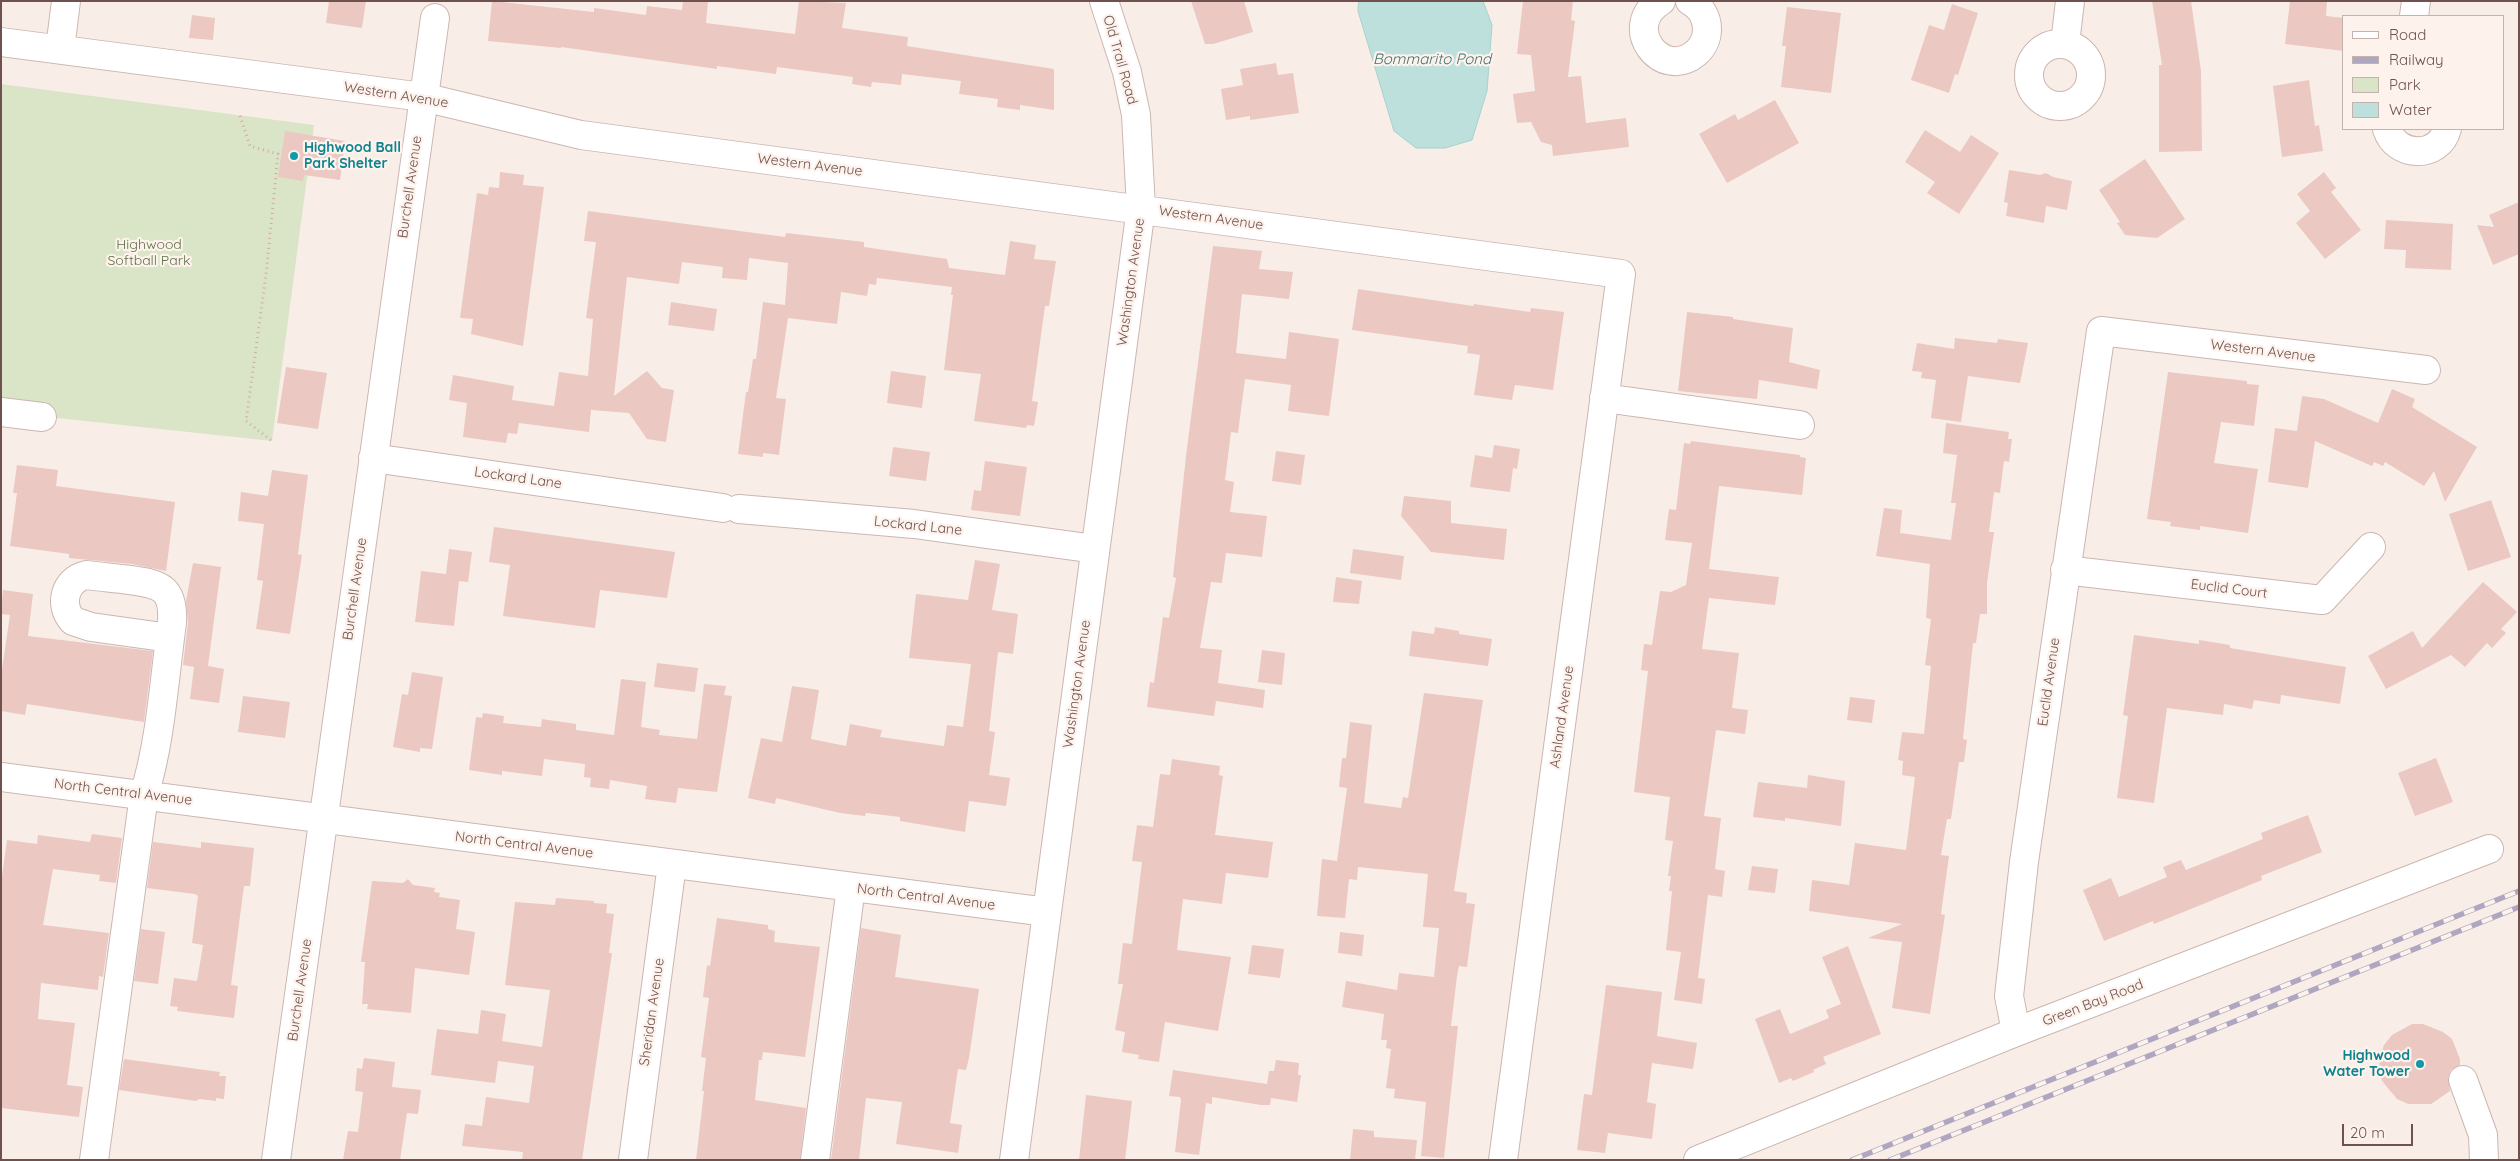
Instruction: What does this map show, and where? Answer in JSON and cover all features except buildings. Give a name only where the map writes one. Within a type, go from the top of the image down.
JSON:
[{"type":"street","points":[[60,49],[66,1]]},
{"type":"street","name":"Old Trail Road","points":[[1104,1],[1127,72],[1136,116],[1141,208]]},
{"type":"street","points":[[1661,1],[1648,13],[1644,22],[1644,33],[1646,43],[1653,52],[1671,61],[1691,57],[1700,50],[1707,31],[1706,20],[1698,4]]},
{"type":"street","points":[[2065,44],[2070,1]]},
{"type":"street","points":[[2414,15],[2416,1]]},
{"type":"street","name":"Burchell Avenue","points":[[276,1160],[423,97],[436,18]]},
{"type":"street","name":"Western Avenue","points":[[1,42],[423,97],[581,136],[1141,208],[1621,274]]},
{"type":"street","points":[[2388,130],[2394,143],[2413,152],[2423,152],[2433,148],[2441,141],[2446,130]]},
{"type":"street","name":"Washington Avenue","points":[[1014,1160],[1141,208]]},
{"type":"street","name":"Ashland Avenue","points":[[1503,1160],[1621,274]]},
{"type":"street","name":"Western Avenue","points":[[2101,331],[2426,370]]},
{"type":"street","name":"Euclid Avenue","points":[[2016,1032],[2009,996],[2024,862],[2101,331]]},
{"type":"street","points":[[1604,398],[1800,425]]},
{"type":"street","points":[[1,412],[42,417]]},
{"type":"street","name":"Lockard Lane","points":[[373,458],[731,508],[914,524],[1095,549]]},
{"type":"street","name":"Euclid Court","points":[[2065,570],[2322,600],[2371,548]]},
{"type":"street","points":[[94,1160],[144,795],[151,773],[157,739],[170,638]]},
{"type":"street","name":"North Central Avenue","points":[[1,777],[1047,912]]},
{"type":"street","name":"Green Bay Road","points":[[1698,1160],[2016,1032],[2490,850]]},
{"type":"street","name":"Sheridan Avenue","points":[[632,1160],[672,864]]},
{"type":"street","points":[[814,1160],[851,887]]},
{"type":"street","points":[[2463,1080],[2483,1135],[2484,1160]]},
{"type":"path","points":[[240,116],[250,146],[278,154],[266,275],[246,421],[272,441]]},
{"type":"green space","name":"Highwood Softball Park","points":[[1,84],[314,125],[272,441],[1,412]]},
{"type":"water","name":"Bommarito Pond","points":[[1359,1],[1483,1],[1492,25],[1487,91],[1472,140],[1445,148],[1416,148],[1394,131],[1358,11]]},
{"type":"railway","points":[[1852,1160],[2519,891]]},
{"type":"railway","points":[[1890,1160],[2519,907]]},
{"type":"place","name":"Highwood Ball Park Shelter","points":[[294,156]]},
{"type":"place","name":"Highwood Water Tower","points":[[2420,1064]]}]
